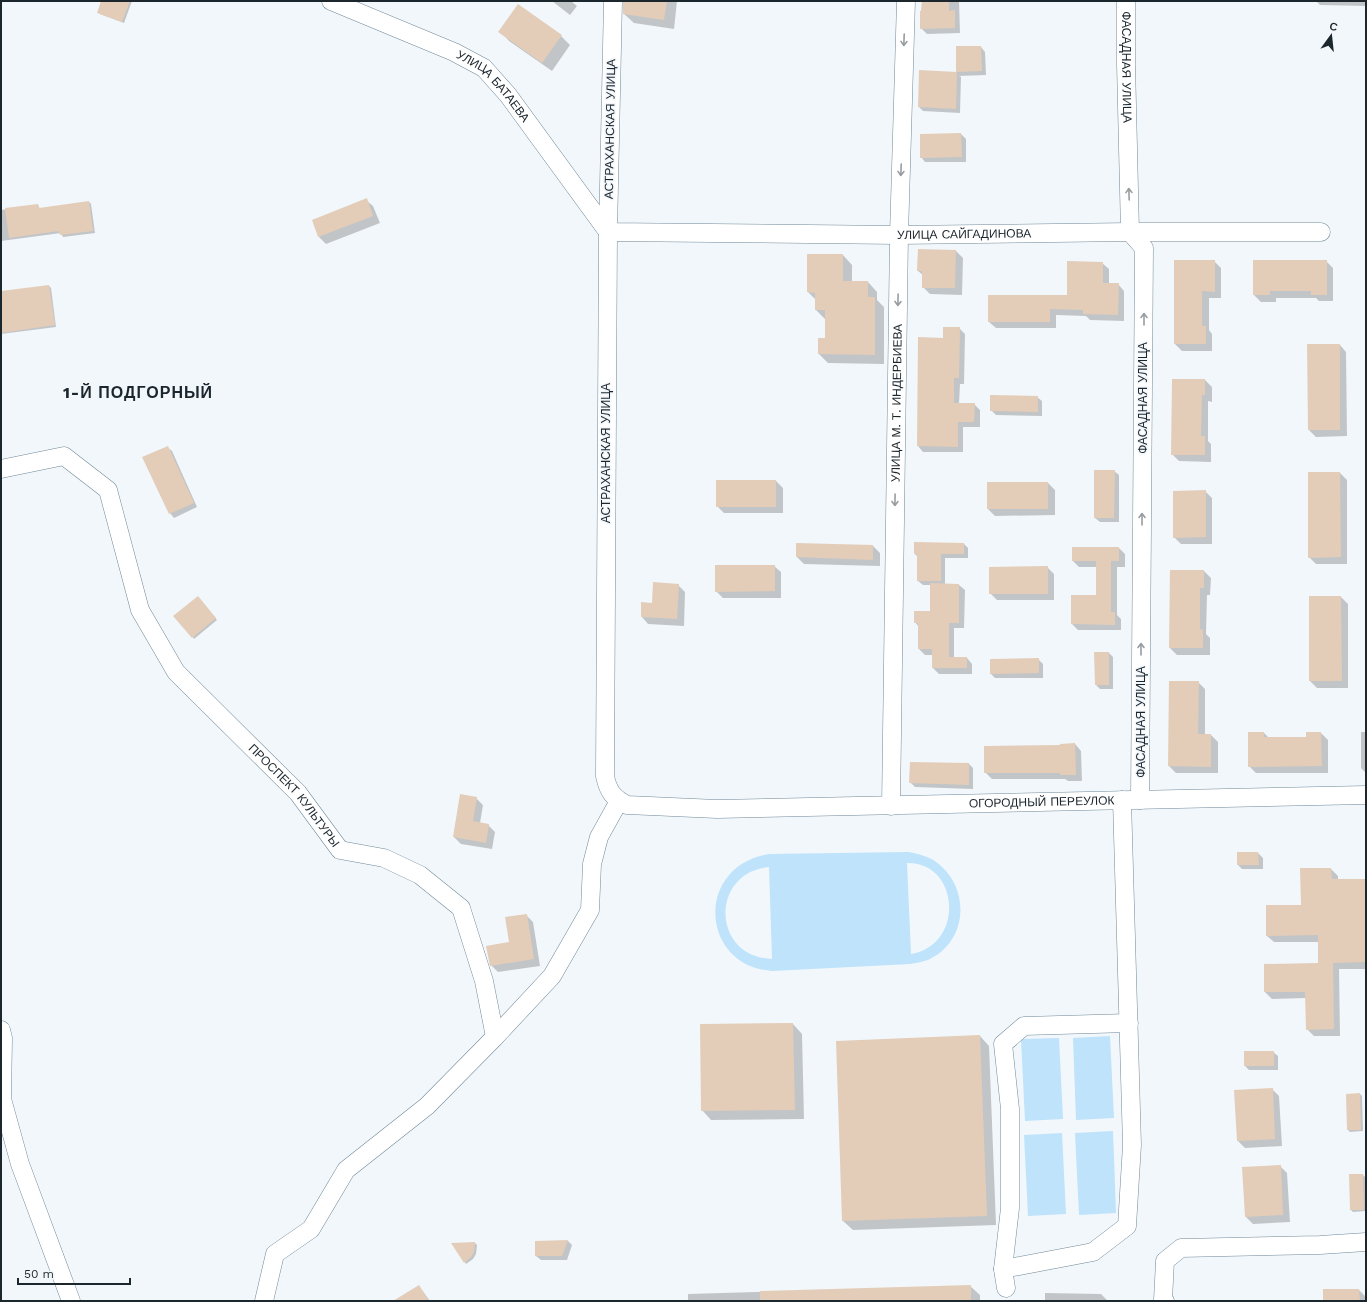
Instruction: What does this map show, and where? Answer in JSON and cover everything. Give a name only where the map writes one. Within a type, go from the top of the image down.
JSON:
[{"type":"street","name":"УЛИЦА БАТАЕВА","points":[[331,1],[454,52],[484,68],[508,95],[608,232]]},
{"type":"street","name":"АСТРАХАНСКАЯ УЛИЦА","points":[[613,1],[608,232],[605,776],[607,786],[612,795],[619,801]]},
{"type":"street","name":"УЛИЦА М. Т. ИНДЕРБИЕВА","points":[[891,806],[899,235],[906,1]]},
{"type":"street","name":"ФАСАДНАЯ УЛИЦА","points":[[1126,1],[1130,232],[1144,248],[1140,800]]},
{"type":"street","name":"УЛИЦА САЙГАДИНОВА","points":[[608,232],[899,235],[1130,232],[1321,232]]},
{"type":"street","name":"ПРОСПЕКТ КУЛЬТУРЫ","points":[[1,469],[64,456],[108,490],[140,610],[176,672],[298,793],[340,850],[384,858],[420,875],[461,908],[484,981],[495,1037]]},
{"type":"street","name":"ОГОРОДНЫЙ ПЕРЕУЛОК","points":[[619,801],[627,805],[717,809],[1366,795]]},
{"type":"street","points":[[1003,1269],[1093,1252],[1127,1226],[1132,1145],[1122,800]]},
{"type":"street","points":[[264,1301],[275,1254],[311,1229],[346,1170],[426,1106],[495,1037],[552,976],[590,910],[592,864],[595,850],[599,837],[619,801]]},
{"type":"street","points":[[1006,1288],[1003,1269],[1010,1208],[1010,1109],[1003,1044],[1024,1026],[1129,1023]]},
{"type":"street","points":[[1,1030],[3,1038],[2,1099],[20,1164],[71,1301]]},
{"type":"street","points":[[1165,1301],[1163,1300],[1165,1261],[1181,1248],[1320,1245],[1366,1242]]},
{"type":"shaded area","points":[[908,852],[926,856],[941,866],[951,877],[957,890],[960,903],[960,917],[957,930],[950,942],[941,952],[928,960],[910,964],[772,971],[748,965],[731,952],[720,935],[715,915],[718,895],[728,877],[745,862],[769,854]],"holes":[[[907,863],[925,866],[938,876],[946,889],[949,905],[947,921],[941,936],[929,947],[911,954]],[[769,867],[772,959],[752,955],[738,944],[729,930],[726,914],[728,898],[736,883],[750,872]]]},
{"type":"shaded area","points":[[1110,1036],[1114,1118],[1076,1120],[1073,1038]]},
{"type":"shaded area","points":[[1059,1038],[1063,1119],[1025,1121],[1021,1039]]},
{"type":"shaded area","points":[[1113,1131],[1116,1213],[1079,1215],[1075,1133]]},
{"type":"shaded area","points":[[1062,1133],[1066,1214],[1028,1216],[1024,1135]]},
{"type":"building","points":[[101,1],[130,1],[122,22],[97,13]]},
{"type":"building","points":[[623,1],[667,1],[664,20],[623,14]]},
{"type":"building","points":[[922,1],[949,1],[949,11],[955,10],[955,28],[920,29],[920,11]]},
{"type":"building","points":[[518,4],[562,35],[542,63],[498,32]]},
{"type":"building","points":[[956,46],[981,46],[982,71],[956,72]]},
{"type":"building","points":[[919,70],[957,72],[956,109],[918,107]]},
{"type":"building","points":[[961,133],[962,157],[920,158],[920,134]]},
{"type":"building","points":[[367,198],[373,216],[318,237],[312,220]]},
{"type":"building","points":[[89,201],[93,231],[60,235],[59,231],[9,238],[5,208],[38,204],[39,208]]},
{"type":"building","points":[[918,249],[956,250],[955,288],[922,288],[922,271],[917,271]]},
{"type":"building","points":[[807,254],[843,254],[843,281],[868,281],[868,297],[875,297],[875,355],[818,354],[818,338],[825,338],[825,310],[815,310],[815,293],[807,292]]},
{"type":"building","points":[[1174,260],[1215,260],[1215,292],[1202,291],[1202,326],[1206,326],[1206,344],[1174,344]]},
{"type":"building","points":[[1253,260],[1327,260],[1327,295],[1311,295],[1311,291],[1270,291],[1270,295],[1253,295]]},
{"type":"building","points":[[1067,261],[1103,262],[1103,283],[1119,283],[1118,315],[1083,314],[1083,310],[1050,309],[1050,322],[988,322],[988,295],[1067,295]]},
{"type":"building","points":[[49,285],[55,325],[1,333],[1,291]]},
{"type":"building","points":[[943,327],[960,327],[959,378],[954,378],[954,403],[975,403],[974,422],[958,422],[958,447],[917,446],[918,337],[943,338]]},
{"type":"building","points":[[1307,344],[1340,344],[1340,430],[1308,430]]},
{"type":"building","points":[[1172,379],[1205,379],[1205,395],[1202,395],[1201,436],[1205,436],[1205,455],[1171,455]]},
{"type":"building","points":[[990,395],[1038,396],[1038,412],[990,411]]},
{"type":"building","points":[[168,446],[194,503],[169,514],[142,457]]},
{"type":"building","points":[[1094,470],[1115,470],[1114,518],[1094,518]]},
{"type":"building","points":[[1308,472],[1340,472],[1341,557],[1308,558]]},
{"type":"building","points":[[716,480],[776,480],[776,507],[716,507]]},
{"type":"building","points":[[987,482],[1048,482],[1048,509],[987,509]]},
{"type":"building","points":[[1206,490],[1206,537],[1173,538],[1173,491]]},
{"type":"building","points":[[914,542],[964,543],[964,554],[941,554],[941,581],[917,581],[917,554],[914,554]]},
{"type":"building","points":[[796,543],[873,545],[873,560],[796,557]]},
{"type":"building","points":[[1072,547],[1119,547],[1119,561],[1111,561],[1111,612],[1115,612],[1115,625],[1071,624],[1071,595],[1096,595],[1096,561],[1072,561]]},
{"type":"building","points":[[715,565],[775,565],[775,591],[715,592]]},
{"type":"building","points":[[1048,566],[1048,594],[989,594],[989,567]]},
{"type":"building","points":[[1170,570],[1204,570],[1204,588],[1200,588],[1200,629],[1203,630],[1203,648],[1169,648]]},
{"type":"building","points":[[653,582],[679,584],[677,619],[641,617],[641,602],[652,603]]},
{"type":"building","points":[[930,583],[959,584],[959,623],[949,623],[949,657],[967,657],[967,668],[932,668],[932,649],[918,649],[918,623],[914,623],[914,611],[930,611]]},
{"type":"building","points":[[198,596],[216,618],[192,638],[173,616]]},
{"type":"building","points":[[1309,596],[1341,596],[1342,681],[1309,681]]},
{"type":"building","points":[[1094,652],[1109,652],[1109,685],[1095,685]]},
{"type":"building","points":[[1039,658],[1039,673],[990,674],[990,659]]},
{"type":"building","points":[[1169,681],[1199,681],[1198,734],[1211,734],[1211,767],[1168,766]]},
{"type":"building","points":[[1248,732],[1264,732],[1264,737],[1306,737],[1306,732],[1321,732],[1322,766],[1248,767]]},
{"type":"building","points":[[1075,743],[1076,775],[1060,775],[1060,773],[984,773],[984,746],[1060,745]]},
{"type":"building","points":[[910,762],[969,763],[969,785],[909,783]]},
{"type":"building","points":[[460,794],[477,797],[473,821],[489,824],[486,843],[453,837]]},
{"type":"building","points":[[1237,852],[1258,852],[1259,865],[1237,865]]},
{"type":"building","points":[[1300,868],[1331,868],[1332,879],[1366,879],[1366,962],[1333,963],[1334,1029],[1306,1030],[1305,992],[1264,992],[1264,964],[1318,963],[1318,935],[1266,936],[1266,905],[1301,905]]},
{"type":"building","points":[[527,914],[534,959],[490,966],[486,946],[509,942],[505,917]]},
{"type":"building","points":[[793,1023],[795,1110],[701,1111],[700,1024]]},
{"type":"building","points":[[980,1035],[987,1216],[842,1221],[836,1041]]},
{"type":"building","points":[[1244,1051],[1274,1051],[1274,1066],[1244,1066]]},
{"type":"building","points":[[1273,1088],[1275,1139],[1237,1141],[1234,1090]]},
{"type":"building","points":[[1360,1093],[1361,1130],[1347,1130],[1346,1094]]},
{"type":"building","points":[[1281,1165],[1283,1215],[1245,1217],[1242,1167]]},
{"type":"building","points":[[1349,1174],[1363,1174],[1364,1210],[1350,1210]]},
{"type":"building","points":[[568,1240],[562,1256],[535,1256],[535,1241]]},
{"type":"building","points":[[475,1242],[474,1252],[464,1263],[451,1243]]},
{"type":"building","points":[[419,1285],[429,1301],[393,1301]]},
{"type":"building","points":[[971,1285],[971,1301],[760,1301],[760,1291]]},
{"type":"building","points":[[1323,1289],[1359,1289],[1360,1301],[1323,1301]]},
{"type":"district","name":"1-Й ПОДГОРНЫЙ","points":[[138,392]]}]
